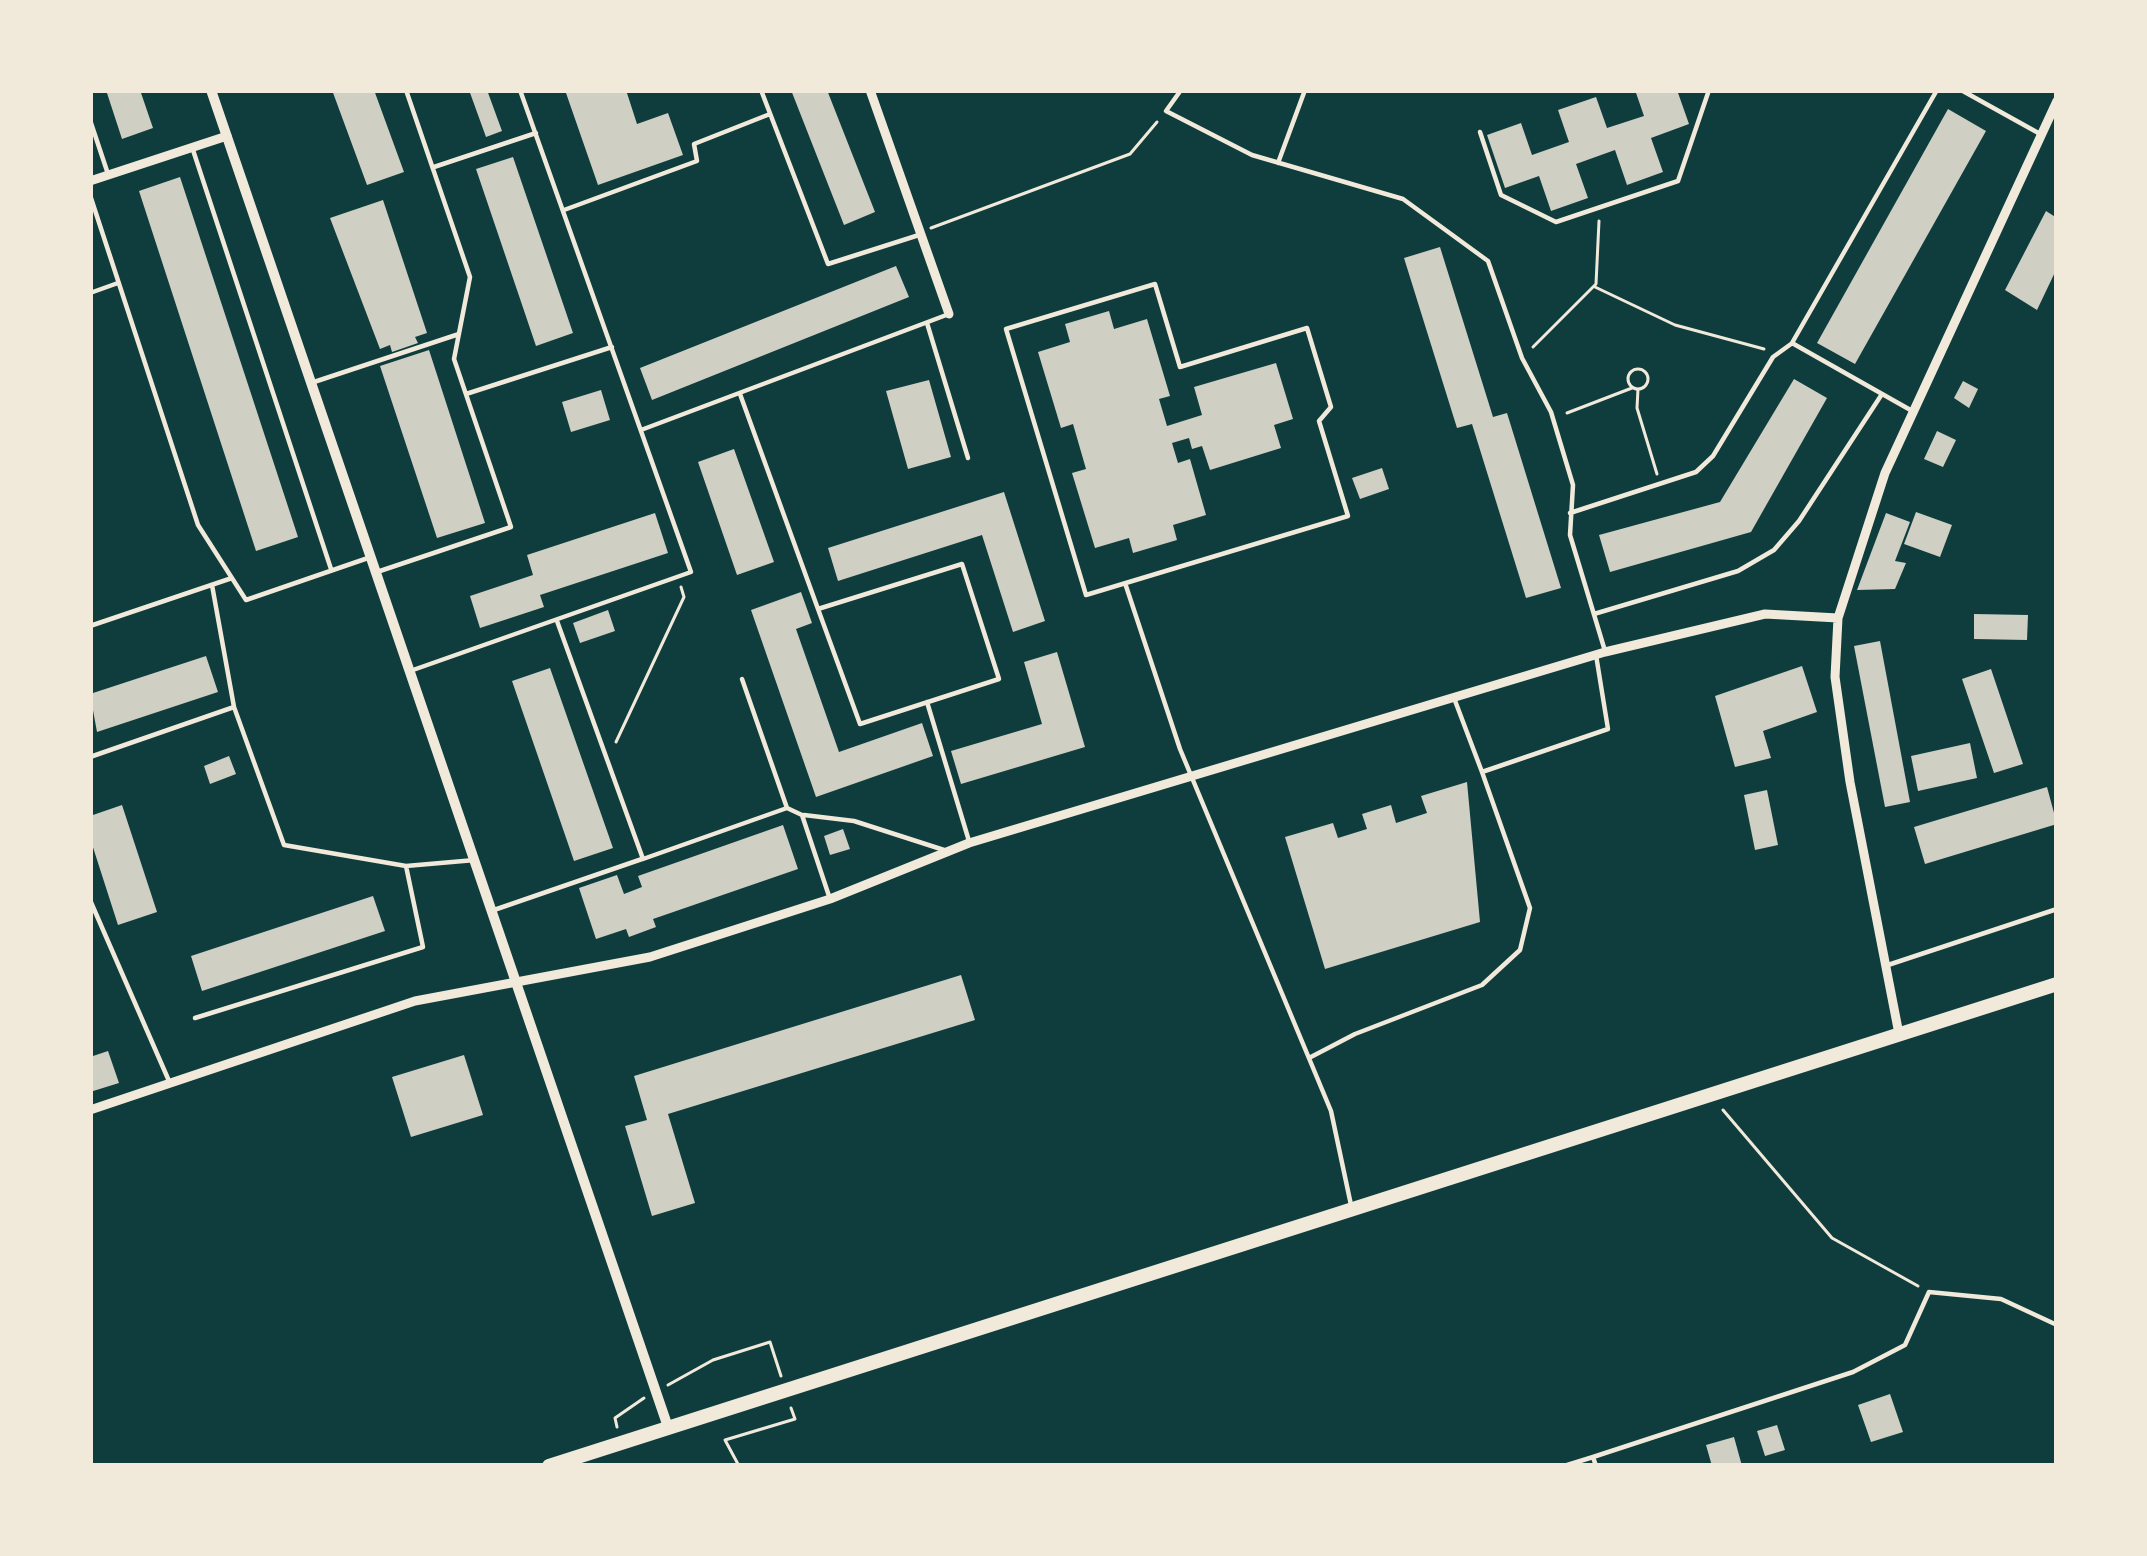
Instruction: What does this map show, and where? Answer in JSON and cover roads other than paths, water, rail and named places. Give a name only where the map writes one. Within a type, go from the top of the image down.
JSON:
[{"type":"main road","points":[[549,1466],[2057,983]]},
{"type":"street","points":[[211,90],[668,1427]]},
{"type":"street","points":[[870,90],[949,314]]},
{"type":"street","points":[[1899,1034],[1850,782],[1835,677],[1838,618],[1885,473],[2057,101]]},
{"type":"street","points":[[90,181],[227,136]]},
{"type":"street","points":[[90,1110],[415,1000],[650,957],[830,899],[969,843],[1601,654],[1765,614],[1838,618]]},
{"type":"lane","points":[[377,572],[511,527],[454,359],[470,277],[406,90]]},
{"type":"lane","points":[[413,670],[691,572],[520,90]]},
{"type":"lane","points":[[761,90],[828,265],[919,235]]},
{"type":"lane","points":[[1181,90],[1166,112],[1278,163],[1403,199],[1481,254],[1496,275],[1522,358],[1553,418],[1574,485],[1570,535],[1594,614],[1608,729],[1482,772]]},
{"type":"lane","points":[[1278,163],[1305,90]]},
{"type":"lane","points":[[1480,132],[1501,195],[1556,222],[1678,181],[1709,90]]},
{"type":"lane","points":[[1570,513],[1660,485],[1706,464],[1777,352],[1792,343],[1937,90]]},
{"type":"lane","points":[[1961,90],[2042,135]]},
{"type":"lane","points":[[564,210],[697,160],[694,144],[770,114]]},
{"type":"lane","points":[[90,119],[109,175]]},
{"type":"lane","points":[[433,167],[536,133]]},
{"type":"lane","points":[[191,147],[332,571]]},
{"type":"lane","points":[[90,195],[198,525],[246,599],[371,557]]},
{"type":"lane","points":[[90,293],[118,283]]},
{"type":"lane","points":[[1155,284],[1180,367],[1307,328],[1331,407],[1319,421],[1348,516],[1125,584],[1086,595],[1006,329],[1155,284]]},
{"type":"lane","points":[[641,430],[949,314]]},
{"type":"lane","points":[[927,323],[968,458]]},
{"type":"lane","points":[[311,383],[459,334]]},
{"type":"lane","points":[[1792,343],[1915,412]]},
{"type":"lane","points":[[466,394],[612,347]]},
{"type":"lane","points":[[740,394],[818,609],[860,724],[999,679],[962,564],[818,609]]},
{"type":"lane","points":[[1594,614],[1738,571],[1774,550],[1799,521],[1882,394]]},
{"type":"lane","points":[[90,626],[232,578]]},
{"type":"lane","points":[[1125,584],[1180,749],[1331,1112],[1352,1210]]},
{"type":"lane","points":[[212,586],[234,707],[284,844],[406,866],[476,860]]},
{"type":"lane","points":[[556,619],[643,859]]},
{"type":"lane","points":[[742,679],[787,808]]},
{"type":"lane","points":[[1310,1058],[1354,1034],[1482,985],[1520,950],[1530,908],[1454,698]]},
{"type":"lane","points":[[927,702],[969,843]]},
{"type":"lane","points":[[90,757],[234,707]]},
{"type":"lane","points":[[494,910],[787,808],[802,815],[854,821],[949,851]]},
{"type":"lane","points":[[802,815],[830,899]]},
{"type":"lane","points":[[195,1018],[422,947],[406,866]]},
{"type":"lane","points":[[90,900],[169,1081]]},
{"type":"lane","points":[[1888,965],[2057,909]]},
{"type":"lane","points":[[1564,1466],[1853,1372],[1905,1345],[1929,1292],[2001,1299],[2057,1325]]},
{"type":"lane","points":[[1593,1457],[1596,1466]]}]
